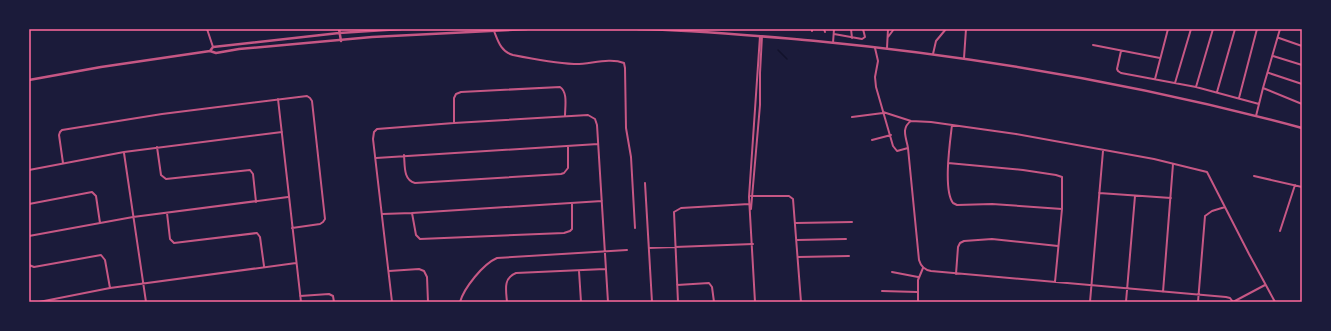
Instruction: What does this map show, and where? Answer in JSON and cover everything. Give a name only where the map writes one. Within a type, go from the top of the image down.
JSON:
[{"type":"street","points":[[207,29],[213,47]]},
{"type":"street","points":[[339,29],[341,41]]},
{"type":"street","points":[[210,50],[213,47],[339,33],[401,29]]},
{"type":"street","points":[[478,29],[482,31]]},
{"type":"street","points":[[29,80],[210,50],[216,52],[385,36],[527,29]]},
{"type":"street","points":[[638,29],[679,30],[761,36],[887,48],[964,58],[1080,77],[1167,95],[1302,128]]},
{"type":"street","points":[[833,43],[834,29]]},
{"type":"street","points":[[851,29],[852,38]]},
{"type":"street","points":[[834,34],[863,39],[863,29]]},
{"type":"street","points":[[887,48],[888,29]]},
{"type":"street","points":[[888,38],[894,29]]},
{"type":"street","points":[[933,54],[936,41],[946,29]]},
{"type":"street","points":[[964,58],[966,29]]},
{"type":"street","points":[[1155,79],[1168,29]]},
{"type":"street","points":[[1175,83],[1191,29]]},
{"type":"street","points":[[1196,87],[1213,29]]},
{"type":"street","points":[[1217,92],[1235,29]]},
{"type":"street","points":[[1239,98],[1257,29]]},
{"type":"street","points":[[1256,116],[1280,29]]},
{"type":"street","points":[[494,30],[501,48],[508,54],[575,64],[596,61],[614,61],[622,62],[625,65],[626,128],[631,157],[634,228]]},
{"type":"street","points":[[751,196],[760,105],[761,36]]},
{"type":"street","points":[[755,302],[751,196],[761,36]]},
{"type":"street","points":[[1278,38],[1302,46]]},
{"type":"street","points":[[1093,45],[1160,58]]},
{"type":"street","points":[[875,47],[878,64],[875,82],[893,146],[899,151],[908,148]]},
{"type":"street","points":[[1121,50],[1118,71],[1125,74],[1196,87],[1260,104]]},
{"type":"street","points":[[1273,56],[1302,65]]},
{"type":"street","points":[[1268,73],[1302,84]]},
{"type":"street","points":[[454,123],[454,98],[456,94],[461,92],[560,87],[564,93],[565,116]]},
{"type":"street","points":[[1263,88],[1302,104]]},
{"type":"street","points":[[63,163],[59,136],[59,133],[62,130],[126,119],[305,96],[310,98],[312,102],[325,219],[319,224],[292,228]]},
{"type":"street","points":[[278,99],[300,302]]},
{"type":"street","points":[[852,117],[883,113],[911,121],[917,120],[1016,134],[1103,151],[1154,159],[1208,172],[1275,302]]},
{"type":"street","points":[[392,302],[375,158],[374,134],[377,129],[380,127],[588,115],[593,117],[596,121],[608,302]]},
{"type":"street","points":[[911,121],[904,129],[908,148],[919,260],[923,268],[931,271],[956,274],[1228,297],[1233,302],[1266,285]]},
{"type":"street","points":[[952,125],[948,163],[949,194],[954,205],[992,204],[1062,209]]},
{"type":"street","points":[[29,170],[157,147],[282,132]]},
{"type":"street","points":[[872,140],[891,135]]},
{"type":"street","points":[[375,158],[598,144]]},
{"type":"street","points":[[404,156],[406,174],[409,181],[413,183],[423,183],[561,174],[568,168],[568,146]]},
{"type":"street","points":[[157,147],[161,175],[166,179],[246,170],[251,171],[253,174],[256,202]]},
{"type":"street","points":[[1090,302],[1103,151]]},
{"type":"street","points":[[124,152],[146,302]]},
{"type":"street","points":[[948,163],[1060,175],[1063,179],[1062,209],[1055,282]]},
{"type":"street","points":[[1163,292],[1174,164]]},
{"type":"street","points":[[1254,176],[1302,187]]},
{"type":"street","points":[[645,183],[652,302]]},
{"type":"street","points":[[1280,231],[1295,185]]},
{"type":"street","points":[[29,204],[92,192],[96,196],[100,223]]},
{"type":"street","points":[[1099,193],[1171,198]]},
{"type":"street","points":[[751,196],[791,196],[794,199],[801,302]]},
{"type":"street","points":[[1126,302],[1135,196]]},
{"type":"street","points":[[29,236],[133,217],[288,197]]},
{"type":"street","points":[[382,214],[572,204],[602,201]]},
{"type":"street","points":[[412,213],[416,235],[420,239],[564,233],[572,229],[572,204]]},
{"type":"street","points":[[678,302],[674,212],[677,210],[751,204]]},
{"type":"street","points":[[1198,302],[1205,216],[1212,211],[1225,207]]},
{"type":"street","points":[[167,212],[170,239],[174,243],[257,233],[260,237],[264,267]]},
{"type":"street","points":[[796,224],[852,222]]},
{"type":"street","points":[[797,240],[846,239]]},
{"type":"street","points":[[956,274],[958,247],[960,243],[964,241],[992,239],[1058,246]]},
{"type":"street","points":[[649,248],[752,244]]},
{"type":"street","points":[[460,302],[472,281],[488,263],[497,258],[627,250]]},
{"type":"street","points":[[29,265],[36,267],[101,255],[104,256],[106,260],[110,288]]},
{"type":"street","points":[[798,256],[849,256]]},
{"type":"street","points":[[39,302],[110,288],[296,263]]},
{"type":"street","points":[[918,302],[918,277],[923,268]]},
{"type":"street","points":[[388,271],[418,269],[424,271],[427,277],[428,302]]},
{"type":"street","points":[[507,302],[507,280],[516,273],[605,269]]},
{"type":"street","points":[[579,271],[581,302]]},
{"type":"street","points":[[892,272],[918,277]]},
{"type":"street","points":[[677,284],[710,284],[712,287],[714,302]]},
{"type":"street","points":[[882,291],[917,292]]},
{"type":"street","points":[[300,296],[329,294],[333,296],[334,302]]},
{"type":"waterway","points":[[778,50],[787,59]]}]
